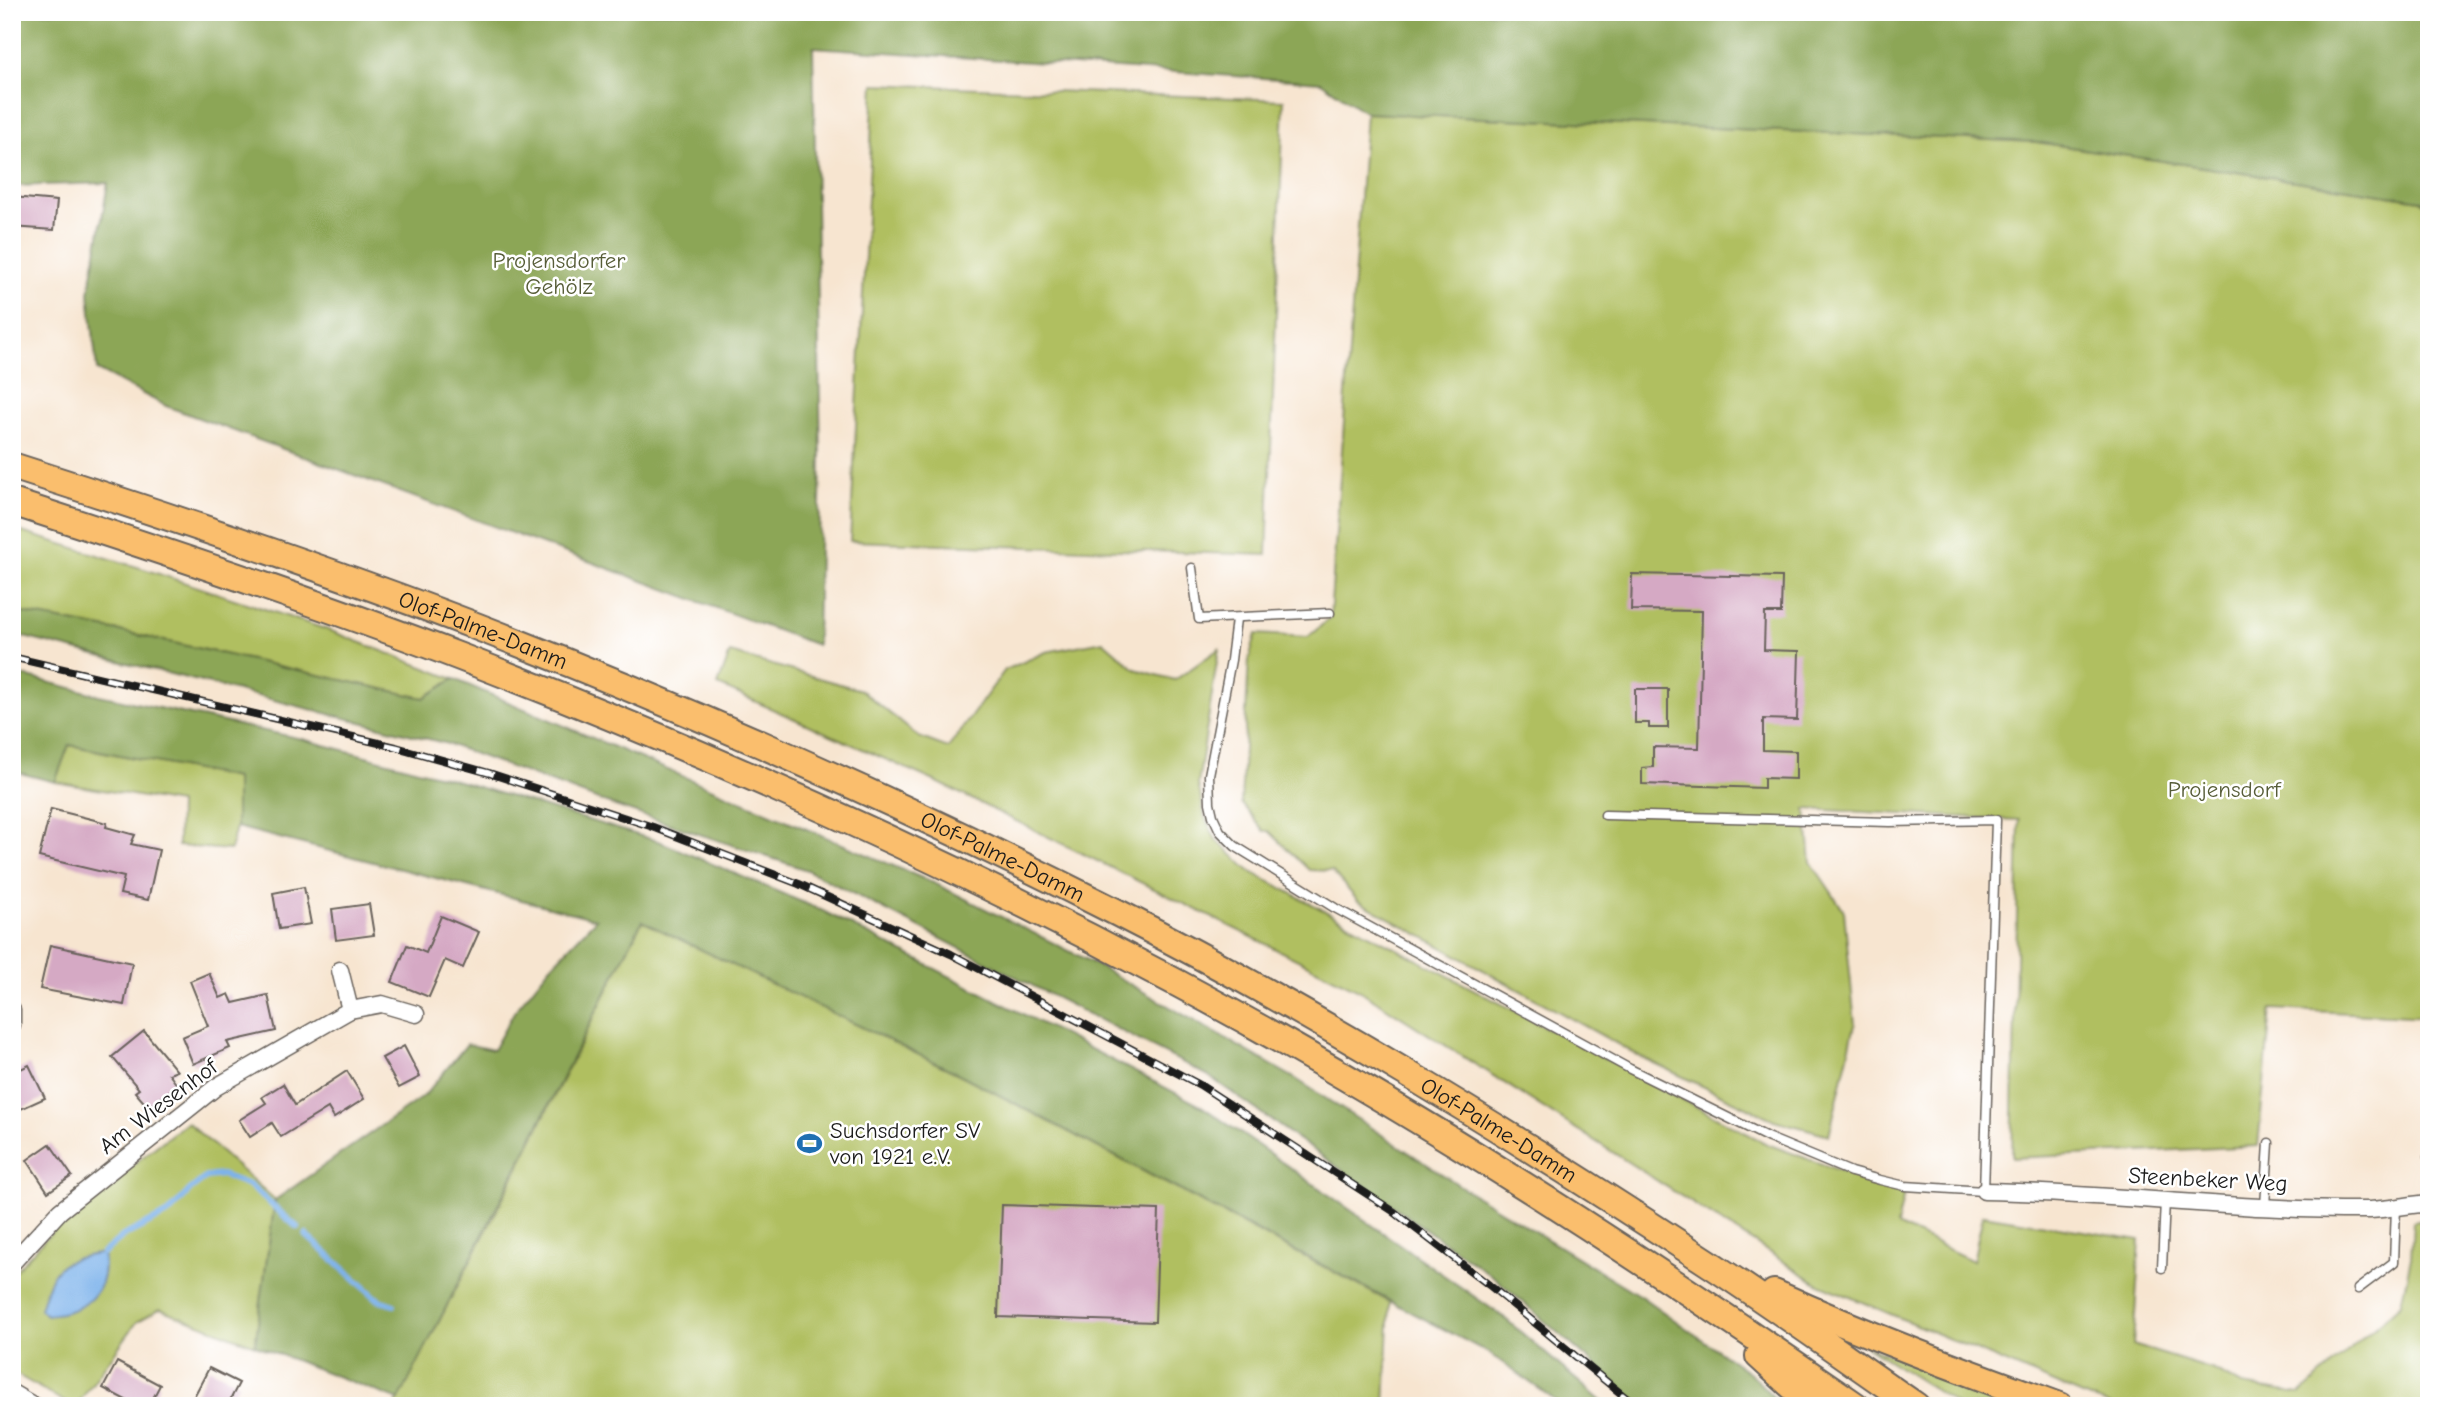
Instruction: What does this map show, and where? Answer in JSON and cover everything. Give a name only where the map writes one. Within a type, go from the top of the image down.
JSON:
[{"type":"highway","name":"Olof-Palme-Damm","points":[[12,466],[187,522],[476,626],[835,777],[1114,911],[1222,968],[1418,1080],[1706,1261],[1916,1406]]},
{"type":"highway","name":"Olof-Palme-Damm","points":[[12,502],[171,553],[462,657],[597,711],[849,821],[1084,934],[1382,1098],[1680,1284],[1856,1406]]},
{"type":"highway","points":[[1706,1261],[1836,1322],[2060,1406]]},
{"type":"highway","points":[[1680,1284],[1814,1406]]},
{"type":"street","points":[[340,970],[350,1010]]},
{"type":"street","name":"Am Wiesenhof","points":[[12,1263],[60,1211],[216,1087],[350,1010],[382,1004],[416,1014]]},
{"type":"street","points":[[12,1010],[12,1025]]},
{"type":"street","name":"Steenbeker Weg","points":[[1984,1191],[2372,1210],[2429,1203]]},
{"type":"street","points":[[12,1393],[34,1406]]},
{"type":"lane","points":[[1192,568],[1199,619],[1330,613]]},
{"type":"lane","points":[[1236,619],[1209,775],[1213,816],[1220,831],[1235,846],[1335,908],[1630,1069],[1769,1138],[1851,1172],[1880,1180],[1905,1186],[1984,1191],[1996,820],[1891,822],[1605,815]]},
{"type":"lane","points":[[2265,1206],[2269,1143]]},
{"type":"lane","points":[[2162,1268],[2165,1200]]},
{"type":"lane","points":[[2358,1289],[2394,1262],[2396,1207]]},
{"type":"green space","name":"Projensdorfer Gehölz","points":[[12,12],[2429,12],[2429,209],[2421,200],[2036,142],[1366,113],[1321,82],[813,47],[821,456],[817,645],[166,406],[97,370],[89,293],[108,183],[12,186]]},
{"type":"green space","points":[[874,84],[1284,100],[1267,555],[850,541]]},
{"type":"green space","name":"Projensdorf","points":[[1366,113],[2036,142],[2421,200],[2429,209],[2429,1017],[2271,1009],[2258,1146],[2012,1158],[2019,820],[1806,809],[1811,862],[1844,911],[1855,1025],[1829,1135],[1774,1120],[1641,1057],[1358,901],[1332,871],[1309,870],[1269,831],[1264,831],[1241,803],[1249,659],[1256,634],[1308,637],[1330,618]]},
{"type":"green space","points":[[12,529],[144,569],[331,631],[454,679],[424,698],[119,631],[12,611]]},
{"type":"green space","points":[[12,611],[119,631],[424,698],[454,679],[936,884],[1091,962],[1296,1079],[1462,1187],[1642,1297],[1751,1374],[1782,1406],[1642,1406],[1495,1278],[1207,1075],[807,870],[612,805],[448,744],[12,634]]},
{"type":"green space","points":[[1103,641],[1135,669],[1175,680],[1219,649],[1198,784],[1205,818],[1216,840],[1251,872],[1767,1144],[1904,1194],[1897,1225],[1973,1261],[1983,1215],[2140,1240],[2133,1345],[2214,1370],[2242,1385],[2300,1394],[2401,1304],[2411,1258],[2413,1221],[2429,1218],[2429,1398],[2424,1406],[2113,1406],[2092,1399],[1817,1283],[1359,990],[939,783],[718,685],[730,653],[861,690],[919,737],[948,748],[1005,670],[1046,652]]},
{"type":"green space","points":[[12,673],[99,695],[302,739],[452,779],[661,842],[823,911],[1203,1107],[1502,1316],[1607,1406],[1563,1406],[1489,1353],[963,1076],[642,921],[399,1400],[255,1345],[275,1200],[425,1095],[467,1044],[493,1050],[514,1012],[550,967],[596,919],[236,827],[236,778],[69,745],[55,782],[12,771]]},
{"type":"green space","points":[[69,745],[236,778],[236,827],[230,850],[178,846],[179,803],[55,782]]},
{"type":"green space","name":"Suchsdorfer SV von 1921 e.V.","points":[[642,921],[963,1076],[1390,1302],[1385,1406],[395,1406]]},
{"type":"green space","points":[[187,1122],[275,1200],[255,1345],[160,1309],[137,1322],[76,1406],[72,1406],[12,1372],[12,1274],[65,1218]]},
{"type":"green space","points":[[1864,1345],[2021,1406],[1960,1406]]},
{"type":"water","points":[[103,1253],[102,1280],[91,1299],[72,1310],[60,1313],[46,1315],[40,1309],[49,1283],[60,1267],[76,1259]]},
{"type":"building","points":[[12,197],[57,201],[54,230],[12,227]]},
{"type":"building","points":[[1632,574],[1782,577],[1781,613],[1765,613],[1764,650],[1799,651],[1797,720],[1763,719],[1763,750],[1796,751],[1796,779],[1764,778],[1764,788],[1642,784],[1642,768],[1653,767],[1653,747],[1699,748],[1702,611],[1631,610]]},
{"type":"building","points":[[1635,689],[1668,689],[1668,728],[1649,728],[1649,723],[1635,723]]},
{"type":"building","points":[[51,809],[107,823],[106,827],[135,835],[131,844],[159,850],[148,900],[120,894],[124,877],[39,857]]},
{"type":"building","points":[[304,887],[311,924],[279,929],[273,893]]},
{"type":"building","points":[[369,904],[374,935],[336,940],[332,909]]},
{"type":"building","points":[[441,916],[479,932],[463,968],[445,960],[429,997],[392,982],[407,945],[426,953]]},
{"type":"building","points":[[50,945],[132,963],[124,1005],[40,989]]},
{"type":"building","points":[[209,973],[220,998],[229,994],[233,1003],[268,995],[276,1031],[227,1042],[230,1048],[193,1064],[182,1037],[208,1026],[190,981]]},
{"type":"building","points":[[144,1031],[177,1071],[169,1074],[177,1085],[149,1108],[135,1092],[139,1089],[112,1057]]},
{"type":"building","points":[[404,1046],[420,1077],[399,1088],[382,1058]]},
{"type":"building","points":[[29,1065],[45,1098],[12,1113],[12,1073]]},
{"type":"building","points":[[347,1071],[364,1099],[334,1118],[328,1108],[281,1137],[272,1123],[250,1137],[239,1120],[266,1103],[262,1097],[283,1084],[295,1105]]},
{"type":"building","points":[[50,1144],[72,1176],[48,1192],[27,1160]]},
{"type":"building","points":[[1002,1205],[1159,1210],[1155,1322],[998,1317]]},
{"type":"building","points":[[117,1362],[160,1385],[149,1406],[137,1406],[103,1388]]},
{"type":"building","points":[[209,1368],[239,1383],[227,1406],[189,1406]]},
{"type":"waterway","points":[[103,1253],[123,1236],[169,1213],[206,1177],[222,1175],[249,1185],[297,1227]]},
{"type":"waterway","points":[[306,1235],[379,1300],[394,1305]]},
{"type":"railway","points":[[12,657],[396,747],[489,773],[653,827],[799,884],[951,954],[1200,1085],[1393,1211],[1489,1285],[1636,1406]]},
{"type":"place","name":"Suchsdorfer SV von 1921 e.V.","points":[[810,1143]]}]
